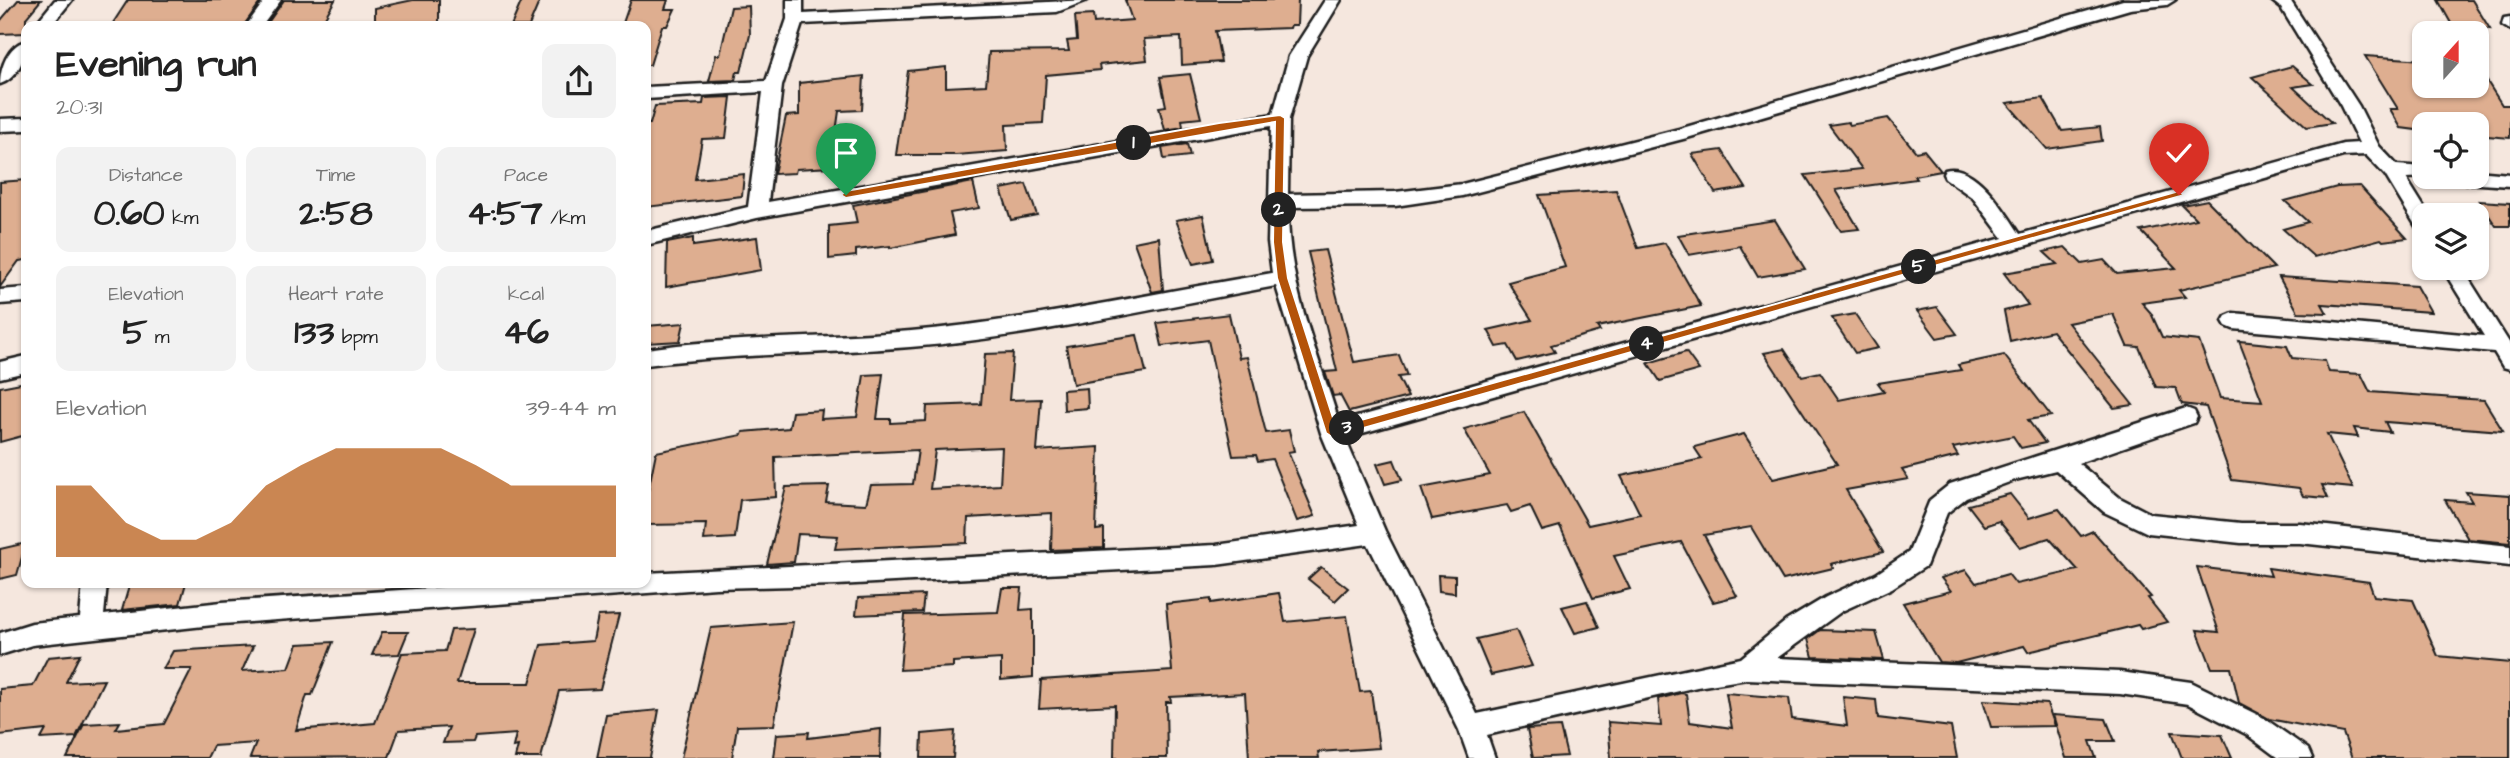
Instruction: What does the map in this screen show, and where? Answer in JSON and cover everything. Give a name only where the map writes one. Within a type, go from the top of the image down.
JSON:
[{"type":"street","points":[[46,21],[64,0]]},
{"type":"street","points":[[257,21],[272,0]]},
{"type":"street","points":[[757,211],[773,86],[795,19],[796,0]]},
{"type":"street","points":[[795,19],[1057,7],[1080,0]]},
{"type":"street","points":[[1333,0],[1298,56],[1280,118],[1278,242],[1283,278],[1332,433],[1374,533],[1471,727],[1482,758]]},
{"type":"street","points":[[1280,201],[1395,199],[1462,190],[1681,134],[2126,2],[2166,0]]},
{"type":"street","points":[[2279,0],[2287,5],[2350,106],[2371,149],[2392,171],[2412,204]]},
{"type":"street","points":[[0,78],[21,52]]},
{"type":"street","points":[[651,93],[773,86]]},
{"type":"street","points":[[651,238],[757,211],[1280,118]]},
{"type":"street","points":[[0,125],[21,124]]},
{"type":"street","points":[[1332,433],[2343,150],[2371,149]]},
{"type":"street","points":[[2392,171],[2412,172]]},
{"type":"street","points":[[1952,174],[1968,180],[1980,191],[2014,240]]},
{"type":"street","points":[[2489,179],[2510,180]]},
{"type":"street","points":[[651,356],[687,351],[911,339],[996,328],[1283,278]]},
{"type":"street","points":[[2459,280],[2505,353]]},
{"type":"street","points":[[0,297],[21,295]]},
{"type":"street","points":[[2232,321],[2505,353]]},
{"type":"street","points":[[0,370],[21,365]]},
{"type":"street","points":[[1747,668],[1795,629],[1834,604],[1884,581],[1918,559],[1938,507],[1958,491],[2002,474],[2060,460],[2186,417]]},
{"type":"street","points":[[2060,460],[2112,505],[2148,523],[2241,533],[2300,533],[2510,556]]},
{"type":"street","points":[[651,584],[716,578],[837,575],[1216,555],[1374,533]]},
{"type":"street","points":[[91,628],[95,588]]},
{"type":"street","points":[[0,644],[32,634],[222,613],[616,588]]},
{"type":"street","points":[[1471,727],[1697,676],[1747,668],[2120,683],[2191,693],[2255,726],[2299,758]]},
{"type":"building","points":[[18,0],[41,0],[26,21],[21,21],[21,33],[0,34],[0,21]]},
{"type":"building","points":[[128,0],[262,0],[247,21],[114,21]]},
{"type":"building","points":[[284,0],[335,0],[323,21],[269,21]]},
{"type":"building","points":[[413,0],[439,0],[439,21],[375,21],[375,8]]},
{"type":"building","points":[[522,0],[540,0],[531,21],[513,21]]},
{"type":"building","points":[[631,0],[668,0],[665,9],[675,9],[667,26],[662,26],[651,62],[651,21],[624,21]]},
{"type":"building","points":[[1125,0],[1298,0],[1297,25],[1291,25],[1290,28],[1215,31],[1221,62],[1182,65],[1181,37],[1144,39],[1147,60],[1099,65],[1100,70],[1046,75],[1043,123],[1006,125],[1007,151],[956,155],[896,155],[908,71],[946,67],[946,87],[986,85],[989,52],[1069,51],[1067,41],[1077,40],[1075,16],[1093,15],[1094,23],[1132,20]]},
{"type":"building","points":[[2438,0],[2472,0],[2485,21],[2450,21]]},
{"type":"building","points":[[749,6],[750,35],[741,72],[737,72],[735,80],[709,81],[716,55],[720,55],[731,7]]},
{"type":"building","points":[[2365,56],[2412,59],[2412,98],[2489,98],[2489,84],[2502,105],[2510,105],[2510,138],[2489,136],[2489,112],[2412,112],[2412,129],[2401,128],[2390,109],[2398,109]]},
{"type":"building","points":[[2292,66],[2313,84],[2293,87],[2332,123],[2307,127],[2252,77]]},
{"type":"building","points":[[1190,74],[1201,118],[1182,120],[1183,127],[1165,130],[1159,107],[1166,106],[1160,77]]},
{"type":"building","points":[[864,76],[862,110],[839,111],[831,167],[796,169],[795,173],[774,174],[786,116],[799,115],[799,83]]},
{"type":"building","points":[[731,97],[726,138],[702,139],[695,179],[744,174],[742,196],[651,206],[651,120],[655,106],[703,104],[704,98]]},
{"type":"building","points":[[2043,98],[2062,131],[2100,127],[2102,141],[2047,149],[2007,103]]},
{"type":"building","points":[[1888,118],[1916,152],[1924,150],[1941,171],[1914,176],[1916,179],[1836,190],[1859,229],[1841,231],[1805,175],[1862,169],[1829,125],[1848,122],[1850,125]]},
{"type":"building","points":[[1187,144],[1190,156],[1164,159],[1162,148]]},
{"type":"building","points":[[1722,150],[1746,188],[1715,193],[1692,154]]},
{"type":"building","points":[[21,180],[21,261],[0,287],[0,182]]},
{"type":"building","points":[[973,182],[979,208],[950,213],[955,235],[890,248],[856,250],[856,256],[829,259],[829,226],[857,223],[853,205]]},
{"type":"building","points":[[1026,184],[1037,215],[1011,220],[1001,189]]},
{"type":"building","points":[[2360,186],[2407,238],[2381,239],[2314,257],[2283,229],[2308,222],[2285,201],[2337,187]]},
{"type":"building","points":[[1616,190],[1638,248],[1665,243],[1701,306],[1597,327],[1600,331],[1551,345],[1555,352],[1517,361],[1508,345],[1497,347],[1488,330],[1532,320],[1508,282],[1565,267],[1539,195]]},
{"type":"building","points":[[2207,200],[2274,268],[2179,290],[2185,297],[2142,303],[2151,313],[2162,337],[2199,341],[2220,398],[2262,401],[2239,341],[2287,346],[2292,358],[2325,361],[2329,372],[2361,374],[2370,392],[2484,400],[2503,431],[2385,422],[2390,432],[2354,428],[2358,437],[2327,434],[2353,488],[2322,485],[2328,498],[2303,496],[2299,488],[2232,480],[2206,407],[2182,404],[2176,388],[2156,387],[2139,347],[2127,346],[2113,314],[2068,323],[2133,405],[2114,408],[2052,331],[2010,341],[2004,311],[2028,305],[2004,273],[2057,264],[2044,252],[2065,247],[2082,264],[2104,260],[2117,274],[2176,268],[2141,231],[2196,219],[2182,205]]},
{"type":"building","points":[[2479,201],[2510,203],[2510,226],[2496,226],[2489,216],[2489,203]]},
{"type":"building","points":[[1203,215],[1213,260],[1193,264],[1176,220]]},
{"type":"building","points":[[1775,220],[1805,269],[1758,277],[1740,246],[1689,255],[1678,235]]},
{"type":"building","points":[[757,237],[761,270],[666,287],[667,243],[693,238],[693,246]]},
{"type":"building","points":[[1159,237],[1163,290],[1152,292],[1134,242]]},
{"type":"building","points":[[1325,250],[1354,362],[1399,355],[1407,376],[1398,377],[1408,397],[1349,412],[1340,395],[1333,396],[1325,372],[1337,371],[1308,252]]},
{"type":"building","points":[[2279,277],[2416,286],[2431,312],[2322,304],[2327,313],[2298,312]]},
{"type":"building","points":[[1937,307],[1957,334],[1937,338],[1917,311]]},
{"type":"building","points":[[1229,314],[1239,358],[1247,357],[1266,433],[1289,430],[1294,451],[1288,452],[1315,516],[1297,521],[1272,459],[1258,461],[1256,455],[1233,456],[1208,340],[1162,346],[1157,323]]},
{"type":"building","points":[[1855,314],[1878,348],[1855,353],[1832,318]]},
{"type":"building","points":[[684,323],[680,341],[651,343],[651,326]]},
{"type":"building","points":[[1137,335],[1146,372],[1073,384],[1066,346]]},
{"type":"building","points":[[1784,349],[1802,376],[1820,372],[1839,400],[1884,391],[1878,383],[1961,370],[1958,365],[2004,355],[2051,416],[2028,420],[2045,443],[2021,448],[2013,436],[1953,448],[1958,456],[1902,470],[1908,479],[1846,490],[1883,552],[1831,564],[1833,568],[1783,580],[1751,527],[1704,535],[1737,596],[1713,602],[1681,542],[1614,556],[1630,589],[1593,598],[1560,526],[1542,531],[1530,506],[1511,512],[1507,505],[1432,519],[1421,488],[1490,475],[1464,429],[1524,412],[1588,525],[1640,514],[1621,476],[1702,459],[1694,447],[1744,434],[1773,479],[1837,464],[1764,353]]},
{"type":"building","points":[[1686,352],[1699,370],[1660,381],[1648,363]]},
{"type":"building","points":[[1013,353],[1009,400],[1041,399],[1037,451],[1099,447],[1096,530],[1104,529],[1104,548],[1051,550],[1052,513],[968,518],[967,543],[835,549],[838,536],[798,534],[794,562],[767,564],[786,487],[829,486],[826,502],[866,504],[871,485],[913,484],[918,450],[775,457],[776,497],[740,500],[735,538],[704,540],[706,524],[651,525],[651,476],[656,452],[742,435],[743,432],[789,428],[792,412],[822,410],[821,419],[857,417],[864,375],[883,374],[877,419],[891,419],[891,423],[926,421],[927,406],[981,404],[985,354]],"holes":[[[1002,447],[1000,485],[930,489],[935,450]]]},
{"type":"building","points":[[21,383],[21,436],[0,442],[0,387]]},
{"type":"building","points":[[1087,388],[1088,408],[1064,410],[1063,390]]},
{"type":"building","points":[[1394,460],[1402,480],[1385,484],[1377,464]]},
{"type":"building","points":[[2466,492],[2510,495],[2510,543],[2468,539],[2445,500],[2472,502]]},
{"type":"building","points":[[2010,494],[2029,518],[2059,509],[2081,536],[2093,531],[2151,597],[2148,598],[2167,622],[2141,629],[2138,625],[2028,652],[2024,646],[1956,663],[1939,662],[1903,603],[1951,591],[1941,578],[1966,570],[1976,583],[2008,574],[2016,584],[2078,570],[2049,538],[2020,547],[1999,521],[1984,526],[1968,505]]},
{"type":"building","points":[[21,544],[21,561],[17,575],[0,579],[0,549]]},
{"type":"building","points":[[1321,567],[1348,588],[1335,601],[1308,579]]},
{"type":"building","points":[[2197,567],[2271,576],[2268,568],[2369,582],[2374,596],[2413,600],[2438,656],[2510,663],[2510,758],[2352,758],[2343,733],[2269,719],[2239,703],[2231,668],[2212,668],[2197,630],[2219,632]]},
{"type":"building","points":[[1438,575],[1455,576],[1455,593],[1439,591]]},
{"type":"building","points":[[129,588],[185,588],[180,604],[122,610]]},
{"type":"building","points":[[1002,588],[1022,588],[1020,610],[1033,609],[1033,677],[1001,680],[1001,659],[953,662],[953,667],[900,670],[905,615],[998,612]]},
{"type":"building","points":[[1279,593],[1285,622],[1347,616],[1360,692],[1371,691],[1379,748],[1318,752],[1319,758],[1249,758],[1245,693],[1170,697],[1171,702],[1166,702],[1167,758],[1114,758],[1115,705],[1039,709],[1041,680],[1172,671],[1166,604],[1211,599],[1211,603]]},
{"type":"building","points":[[924,595],[922,612],[856,615],[858,598]]},
{"type":"building","points":[[1587,601],[1599,627],[1575,633],[1562,607]]},
{"type":"building","points":[[619,615],[600,689],[559,691],[541,758],[515,758],[518,746],[513,747],[516,734],[475,737],[473,742],[443,743],[449,727],[399,730],[389,757],[250,758],[256,743],[213,746],[207,758],[67,758],[84,724],[120,722],[116,729],[164,724],[192,669],[163,669],[173,651],[253,646],[242,671],[289,668],[298,644],[333,642],[312,695],[307,695],[296,730],[375,723],[402,653],[445,651],[451,630],[474,629],[457,683],[530,683],[541,645],[593,641],[598,616]]},
{"type":"building","points":[[793,622],[774,725],[737,726],[732,758],[681,758],[711,628]]},
{"type":"building","points":[[1516,630],[1532,666],[1491,675],[1476,639]]},
{"type":"building","points":[[1820,630],[1876,632],[1884,660],[1813,657],[1808,639]]},
{"type":"building","points":[[382,632],[408,632],[399,654],[372,655]]},
{"type":"building","points":[[80,654],[66,682],[104,680],[76,737],[41,739],[46,730],[0,735],[0,689],[33,686],[48,657]]},
{"type":"building","points":[[1726,693],[1789,698],[1792,719],[1847,726],[1843,697],[1876,700],[1878,718],[1951,727],[1957,758],[1611,758],[1608,722],[1661,726],[1658,699],[1686,694],[1690,722],[1732,728]]},
{"type":"building","points":[[1983,700],[2047,704],[2055,726],[1991,727]]},
{"type":"building","points":[[659,710],[650,758],[597,758],[606,715]]},
{"type":"building","points":[[2053,715],[2106,719],[2115,741],[2090,741],[2096,758],[2066,758]]},
{"type":"building","points":[[1560,727],[1567,756],[1533,758],[1527,729]]},
{"type":"building","points":[[881,729],[880,758],[774,758],[777,734],[809,732],[808,738]]},
{"type":"building","points":[[955,731],[953,758],[921,758],[922,734]]},
{"type":"building","points":[[2172,732],[2222,735],[2232,758],[2182,758]]},
{"type":"route","points":[[846,195],[1280,118],[1278,242],[1283,278],[1332,433],[2179,195]]}]
